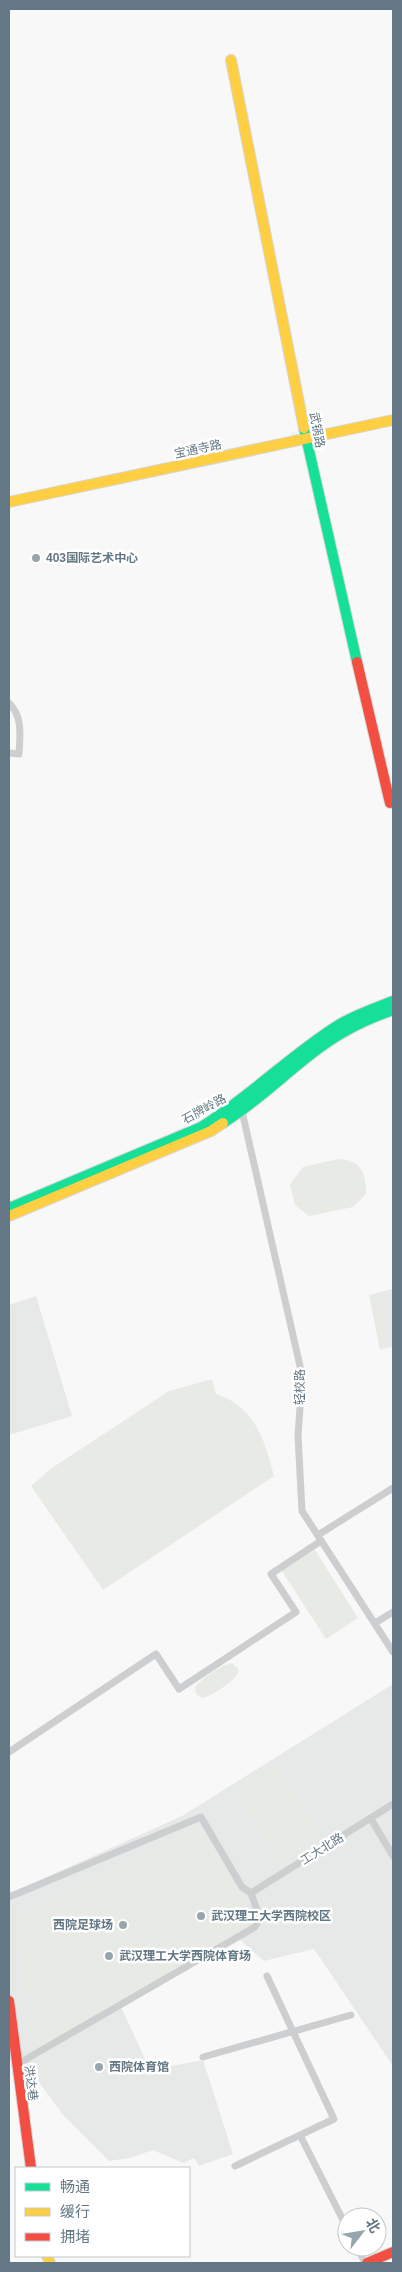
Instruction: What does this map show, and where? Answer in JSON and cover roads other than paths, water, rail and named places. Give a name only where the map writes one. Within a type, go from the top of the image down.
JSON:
[{"type":"street","name":"武锅路","points":[[231,60],[306,439],[390,803]]},
{"type":"street","name":"宝通寺路","points":[[9,502],[393,420]]},
{"type":"street","points":[[9,703],[16,710],[20,724],[18,754],[9,753]]},
{"type":"street","name":"石牌岭路","points":[[9,1216],[201,1136],[222,1125],[294,1057],[332,1028],[364,1012],[393,1001]]},
{"type":"street","name":"石牌岭路","points":[[9,1208],[201,1127],[241,1106],[336,1036],[359,1023],[393,1010]]},
{"type":"street","name":"轻校路","points":[[241,1106],[300,1366],[302,1381],[298,1435],[302,1512],[393,1652]]},
{"type":"street","points":[[9,1752],[156,1654],[179,1689],[296,1612],[271,1574],[319,1538],[393,1488]]},
{"type":"street","points":[[375,1623],[393,1612]]},
{"type":"street","name":"工大北路","points":[[251,1893],[393,1804]]},
{"type":"street","points":[[9,1897],[201,1817],[242,1887],[251,1893],[260,1920],[255,1927],[16,2065]]},
{"type":"street","points":[[370,1820],[393,1856]]},
{"type":"street","points":[[235,2166],[334,2119],[267,1976]]},
{"type":"street","name":"洪达巷","points":[[9,2001],[30,2167]]},
{"type":"street","points":[[202,2057],[293,2033],[351,2015]]},
{"type":"street","points":[[300,2135],[337,2208]]},
{"type":"street","points":[[366,2263],[393,2252]]},
{"type":"place","name":"403国际艺术中心","points":[[36,558]]},
{"type":"place","name":"武汉理工大学西院校区","points":[[201,1916]]},
{"type":"place","name":"西院足球场","points":[[123,1925]]},
{"type":"place","name":"武汉理工大学西院体育场","points":[[109,1956]]},
{"type":"place","name":"西院体育馆","points":[[99,2067]]}]
